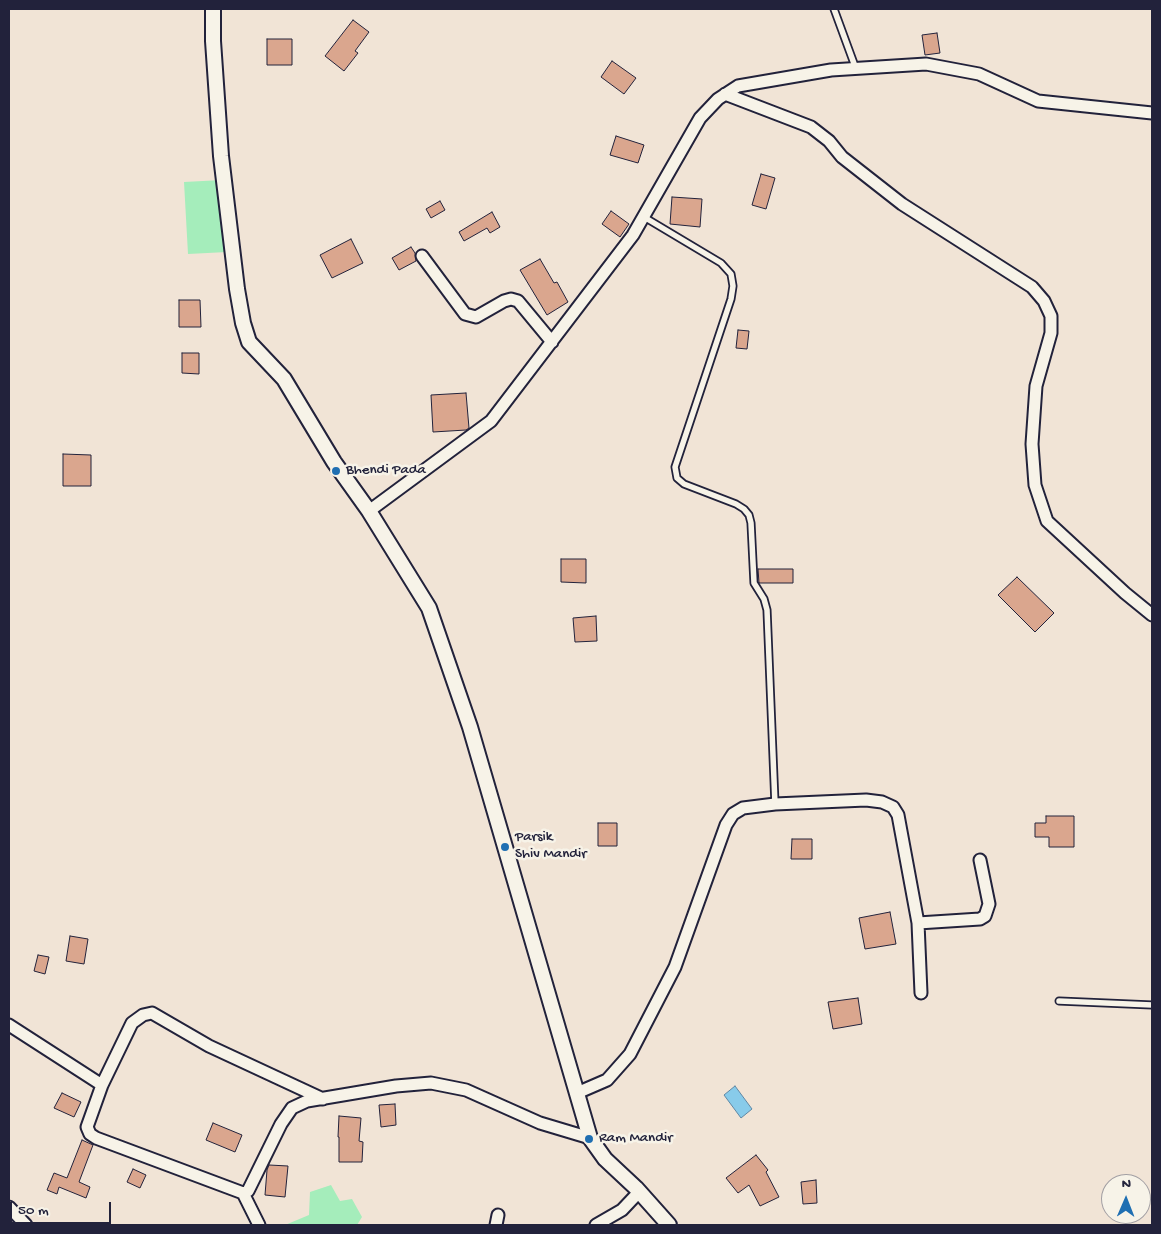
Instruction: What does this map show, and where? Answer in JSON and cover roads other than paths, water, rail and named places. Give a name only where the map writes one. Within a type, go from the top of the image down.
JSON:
[{"type":"street","points":[[212,9],[221,156],[237,289],[243,323],[249,342],[284,379],[334,462],[369,511],[429,608],[470,727],[590,1138],[605,1159],[669,1225]]},
{"type":"street","points":[[369,511],[491,421],[633,235],[700,118],[718,99],[738,86],[831,70],[926,64],[979,74],[1038,101],[1152,113]]},
{"type":"street","points":[[724,94],[810,127],[829,141],[842,157],[902,204],[1032,287],[1044,300],[1051,316],[1051,333],[1036,386],[1032,444],[1036,485],[1047,521],[1152,615]]},
{"type":"street","points":[[422,256],[465,314],[476,317],[504,301],[518,301],[552,342]]},
{"type":"street","points":[[577,1093],[607,1080],[630,1054],[675,967],[726,825],[733,814],[743,808],[775,804],[866,800],[882,802],[893,807],[898,815],[918,923],[921,993]]},
{"type":"street","points":[[918,923],[980,920],[985,916],[989,904],[980,860]]},
{"type":"street","points":[[259,1225],[243,1193],[96,1138],[90,1134],[87,1126],[102,1085],[132,1023],[143,1015],[152,1013],[209,1046],[323,1098]]},
{"type":"street","points":[[9,1025],[102,1085]]},
{"type":"street","points":[[243,1193],[248,1191],[281,1124],[292,1108],[307,1101],[323,1098],[431,1083],[466,1090],[540,1123],[590,1138]]},
{"type":"street","points":[[596,1225],[622,1210],[639,1192]]},
{"type":"street","points":[[9,1207],[26,1225]]},
{"type":"lane","points":[[834,9],[856,68]]},
{"type":"lane","points":[[644,217],[721,263],[731,274],[734,286],[675,468],[677,478],[684,484],[736,504],[749,515],[754,583],[764,599],[767,610],[775,804]]},
{"type":"lane","points":[[1059,1001],[1152,1005]]},
{"type":"water","points":[[735,1086],[752,1109],[741,1118],[724,1095]]},
{"type":"place","name":"Bhendi Pada","points":[[336,471]]},
{"type":"place","name":"Parsik Shiv Mandir","points":[[505,847]]},
{"type":"place","name":"Ram Mandir","points":[[589,1139]]}]
